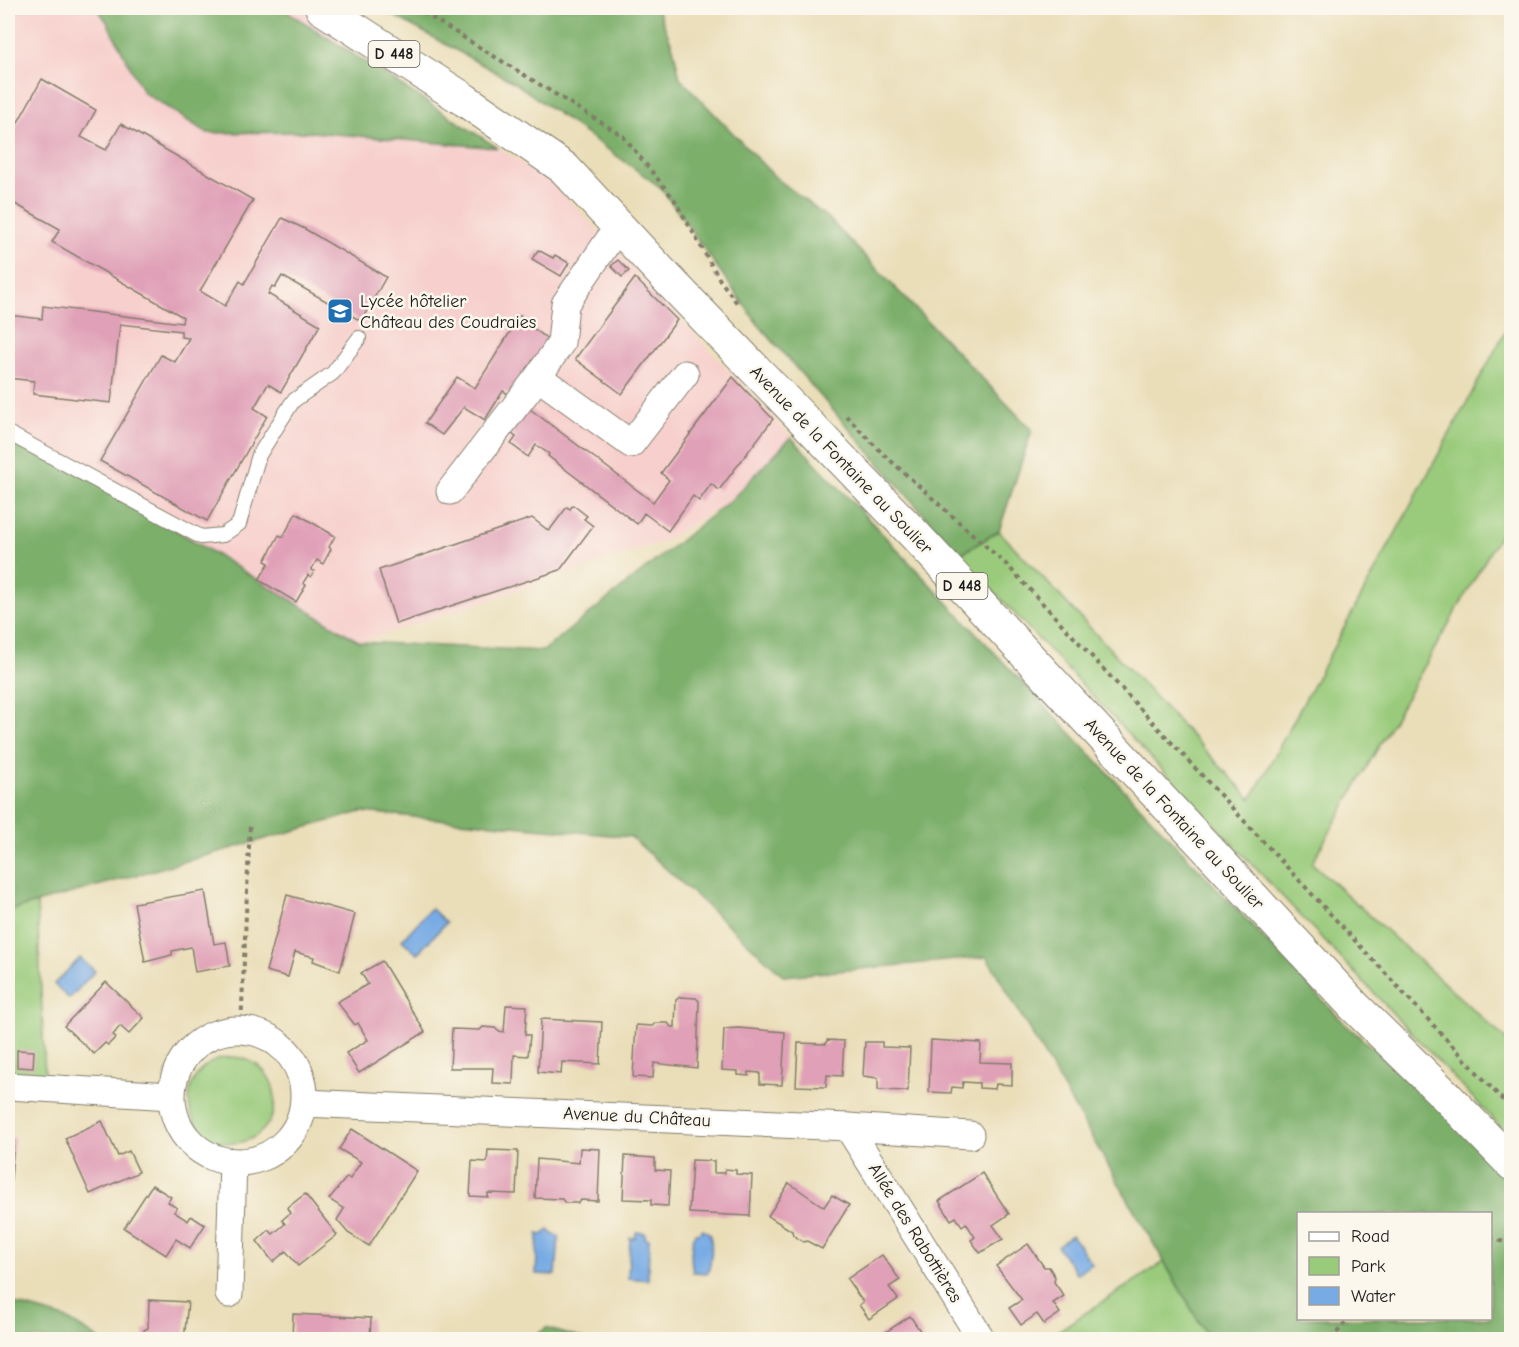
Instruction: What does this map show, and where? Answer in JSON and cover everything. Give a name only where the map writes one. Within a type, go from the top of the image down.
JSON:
[{"type":"main road","name":"Avenue de la Fontaine au Soulier","points":[[322,8],[465,100],[564,168],[921,543],[1355,1007],[1512,1164]]},
{"type":"main road","name":"Avenue de la Fontaine au Soulier","points":[[1442,1092],[1512,1146]]},
{"type":"street","points":[[450,491],[538,377],[561,343],[565,304],[618,227]]},
{"type":"street","points":[[538,377],[631,444],[685,374]]},
{"type":"street","points":[[242,1029],[267,1036],[288,1052],[302,1076],[304,1102],[297,1127],[280,1147],[258,1159],[233,1162],[214,1157],[196,1148],[178,1124],[171,1096],[177,1069],[192,1047],[215,1033],[242,1029]]},
{"type":"street","points":[[8,1086],[171,1096]]},
{"type":"street","name":"Avenue du Château","points":[[304,1102],[848,1126],[970,1135]]},
{"type":"street","name":"Allée des Rabottières","points":[[848,1126],[982,1340]]},
{"type":"street","points":[[229,1294],[233,1162]]},
{"type":"lane","points":[[369,22],[465,100]]},
{"type":"lane","points":[[8,433],[201,537],[223,535],[239,524],[259,455],[293,401],[333,373],[359,338]]},
{"type":"path","points":[[416,8],[623,136],[674,199],[720,280],[743,311]]},
{"type":"path","points":[[841,411],[882,453],[1006,565],[1512,1110]]},
{"type":"path","points":[[242,1029],[250,823]]},
{"type":"path","points":[[1492,1238],[1512,1244]]},
{"type":"path","points":[[1331,1340],[1347,1320]]},
{"type":"shaded area","name":"Lycée hôtelier Château des Coudraies","points":[[8,8],[362,8],[338,43],[554,184],[791,437],[732,499],[662,542],[360,642],[239,569],[8,597]]},
{"type":"green space","points":[[97,8],[282,8],[498,148],[312,132],[207,133],[143,92],[107,22]]},
{"type":"green space","points":[[380,8],[657,8],[673,47],[680,78],[775,177],[829,219],[1032,430],[999,531],[959,555],[757,323],[660,187],[515,83]]},
{"type":"green space","points":[[1511,321],[1511,515],[1312,863],[1511,1044],[1511,1138],[959,555],[999,531],[1251,799]]},
{"type":"green space","points":[[8,434],[33,443],[360,642],[543,651],[732,499],[791,437],[1345,1024],[1511,1168],[1511,1339],[1209,1339],[987,957],[784,976],[631,837],[361,812],[8,911]]},
{"type":"green space","points":[[37,903],[45,1077],[8,1073],[8,911]]},
{"type":"green space","points":[[224,1057],[240,1057],[263,1069],[272,1083],[275,1100],[272,1117],[263,1131],[240,1143],[224,1143],[208,1136],[196,1124],[189,1108],[189,1092],[196,1076],[208,1064]]},
{"type":"green space","points":[[1164,1262],[1209,1339],[1044,1340]]},
{"type":"green space","points":[[8,1302],[65,1318],[99,1339],[8,1339]]},
{"type":"green space","points":[[546,1328],[583,1339],[531,1339]]},
{"type":"water","points":[[431,908],[446,923],[417,954],[402,940]]},
{"type":"water","points":[[80,958],[95,971],[69,999],[54,984]]},
{"type":"water","points":[[703,1229],[710,1234],[712,1244],[708,1273],[693,1272],[691,1262],[691,1247],[695,1233]]},
{"type":"water","points":[[549,1230],[559,1236],[556,1275],[536,1274],[538,1234],[542,1235]]},
{"type":"water","points":[[636,1232],[645,1233],[645,1238],[649,1239],[648,1280],[628,1278],[630,1238],[635,1238]]},
{"type":"water","points":[[1072,1235],[1092,1264],[1077,1274],[1057,1246]]},
{"type":"building","points":[[42,79],[96,110],[81,137],[106,150],[121,124],[253,200],[200,291],[225,306],[240,281],[244,284],[282,218],[386,277],[361,321],[282,276],[275,288],[272,286],[268,294],[320,325],[281,392],[268,384],[254,408],[267,416],[207,521],[100,461],[161,355],[175,362],[189,338],[181,337],[181,331],[120,324],[111,403],[33,394],[34,381],[8,378],[8,315],[42,319],[43,306],[182,323],[183,317],[52,242],[60,229],[8,200],[8,132],[13,131]]},
{"type":"building","points":[[538,250],[553,258],[555,255],[569,263],[561,276],[532,259]]},
{"type":"building","points":[[618,260],[629,271],[622,277],[611,266]]},
{"type":"building","points":[[635,278],[677,320],[622,394],[575,359]]},
{"type":"building","points":[[520,316],[549,340],[514,397],[503,391],[485,420],[464,407],[442,435],[425,423],[457,377],[475,388]]},
{"type":"building","points":[[733,377],[773,419],[719,490],[711,484],[699,501],[693,496],[668,531],[644,513],[637,524],[536,445],[528,457],[511,444],[516,437],[509,432],[526,406],[653,502],[669,480],[661,473]]},
{"type":"building","points":[[573,505],[587,516],[584,519],[593,526],[560,570],[396,624],[379,570],[532,518],[549,531],[567,507],[570,509]]},
{"type":"building","points":[[296,513],[335,536],[323,564],[317,560],[311,570],[314,571],[311,577],[308,575],[303,583],[306,585],[296,602],[259,580],[269,563],[265,561],[279,535],[283,537]]},
{"type":"building","points":[[205,891],[214,944],[226,942],[230,966],[195,972],[191,947],[172,951],[172,955],[145,962],[134,903]]},
{"type":"building","points":[[287,895],[355,914],[340,971],[313,961],[314,957],[295,952],[288,977],[266,971]]},
{"type":"building","points":[[382,961],[425,1032],[359,1073],[346,1053],[368,1040],[358,1023],[355,1025],[337,1002],[368,984],[361,973]]},
{"type":"building","points":[[106,982],[144,1018],[129,1034],[120,1026],[113,1035],[116,1037],[108,1045],[105,1043],[94,1054],[64,1026]]},
{"type":"building","points":[[680,997],[696,998],[699,1001],[697,1068],[654,1063],[653,1078],[633,1077],[636,1025],[652,1026],[656,1023],[668,1023],[671,1027],[675,1027],[676,1000]]},
{"type":"building","points":[[506,1005],[527,1006],[525,1035],[530,1035],[528,1056],[514,1055],[513,1084],[492,1083],[493,1068],[450,1068],[452,1029],[480,1030],[483,1027],[495,1028],[504,1032]]},
{"type":"building","points":[[541,1019],[602,1022],[600,1064],[562,1062],[561,1074],[538,1072]]},
{"type":"building","points":[[724,1029],[785,1032],[782,1085],[760,1084],[760,1073],[749,1072],[749,1076],[738,1075],[738,1071],[722,1070]]},
{"type":"building","points":[[827,1040],[844,1041],[842,1076],[827,1075],[826,1087],[796,1086],[798,1043],[826,1044]]},
{"type":"building","points":[[931,1040],[981,1043],[980,1062],[1012,1063],[1012,1085],[996,1084],[995,1089],[979,1088],[979,1083],[963,1082],[962,1088],[952,1087],[951,1093],[929,1092]]},
{"type":"building","points":[[865,1042],[882,1042],[882,1047],[910,1048],[908,1091],[878,1090],[878,1078],[863,1076]]},
{"type":"building","points":[[17,1050],[34,1051],[33,1068],[17,1067]]},
{"type":"building","points":[[102,1121],[118,1156],[129,1151],[139,1172],[90,1194],[65,1138]]},
{"type":"building","points":[[352,1129],[417,1171],[369,1246],[348,1233],[337,1220],[344,1209],[329,1199],[347,1177],[350,1179],[361,1162],[339,1149]]},
{"type":"building","points":[[8,1138],[14,1138],[11,1179],[8,1179]]},
{"type":"building","points":[[580,1148],[600,1149],[598,1201],[581,1200],[578,1203],[565,1203],[562,1199],[535,1198],[537,1159],[579,1163]]},
{"type":"building","points":[[488,1150],[518,1151],[516,1194],[488,1193],[488,1197],[470,1196],[472,1161],[487,1162]]},
{"type":"building","points":[[625,1156],[655,1158],[655,1170],[670,1171],[668,1206],[651,1205],[651,1200],[623,1199]]},
{"type":"building","points":[[692,1160],[714,1161],[714,1173],[725,1173],[725,1169],[736,1170],[736,1174],[752,1175],[750,1216],[689,1213]]},
{"type":"building","points":[[982,1173],[1009,1214],[993,1225],[1003,1239],[980,1253],[971,1240],[975,1237],[966,1223],[962,1226],[956,1217],[951,1220],[939,1201]]},
{"type":"building","points":[[789,1183],[824,1207],[832,1195],[849,1205],[822,1249],[807,1241],[803,1242],[793,1235],[792,1231],[768,1216]]},
{"type":"building","points":[[152,1185],[171,1197],[168,1202],[177,1208],[174,1212],[188,1221],[191,1216],[205,1225],[190,1248],[176,1239],[166,1255],[124,1228]]},
{"type":"building","points":[[305,1194],[337,1235],[298,1266],[286,1251],[273,1262],[257,1241],[269,1230],[273,1234],[285,1224],[282,1220],[290,1213],[287,1208]]},
{"type":"building","points":[[1028,1244],[1044,1267],[1049,1267],[1055,1277],[1054,1282],[1064,1296],[1053,1303],[1060,1313],[1044,1324],[1037,1314],[1021,1325],[1009,1308],[1022,1300],[996,1266]]},
{"type":"building","points":[[882,1255],[900,1280],[889,1287],[898,1299],[869,1319],[859,1305],[863,1302],[847,1279]]},
{"type":"building","points":[[149,1300],[188,1302],[184,1340],[144,1340],[144,1330],[148,1328]]},
{"type":"building","points":[[293,1314],[371,1318],[370,1340],[292,1338]]},
{"type":"building","points":[[910,1316],[923,1335],[921,1336],[923,1340],[879,1340],[878,1337]]},
{"type":"place","name":"Lycée hôtelier Château des Coudraies","points":[[340,311]]}]
